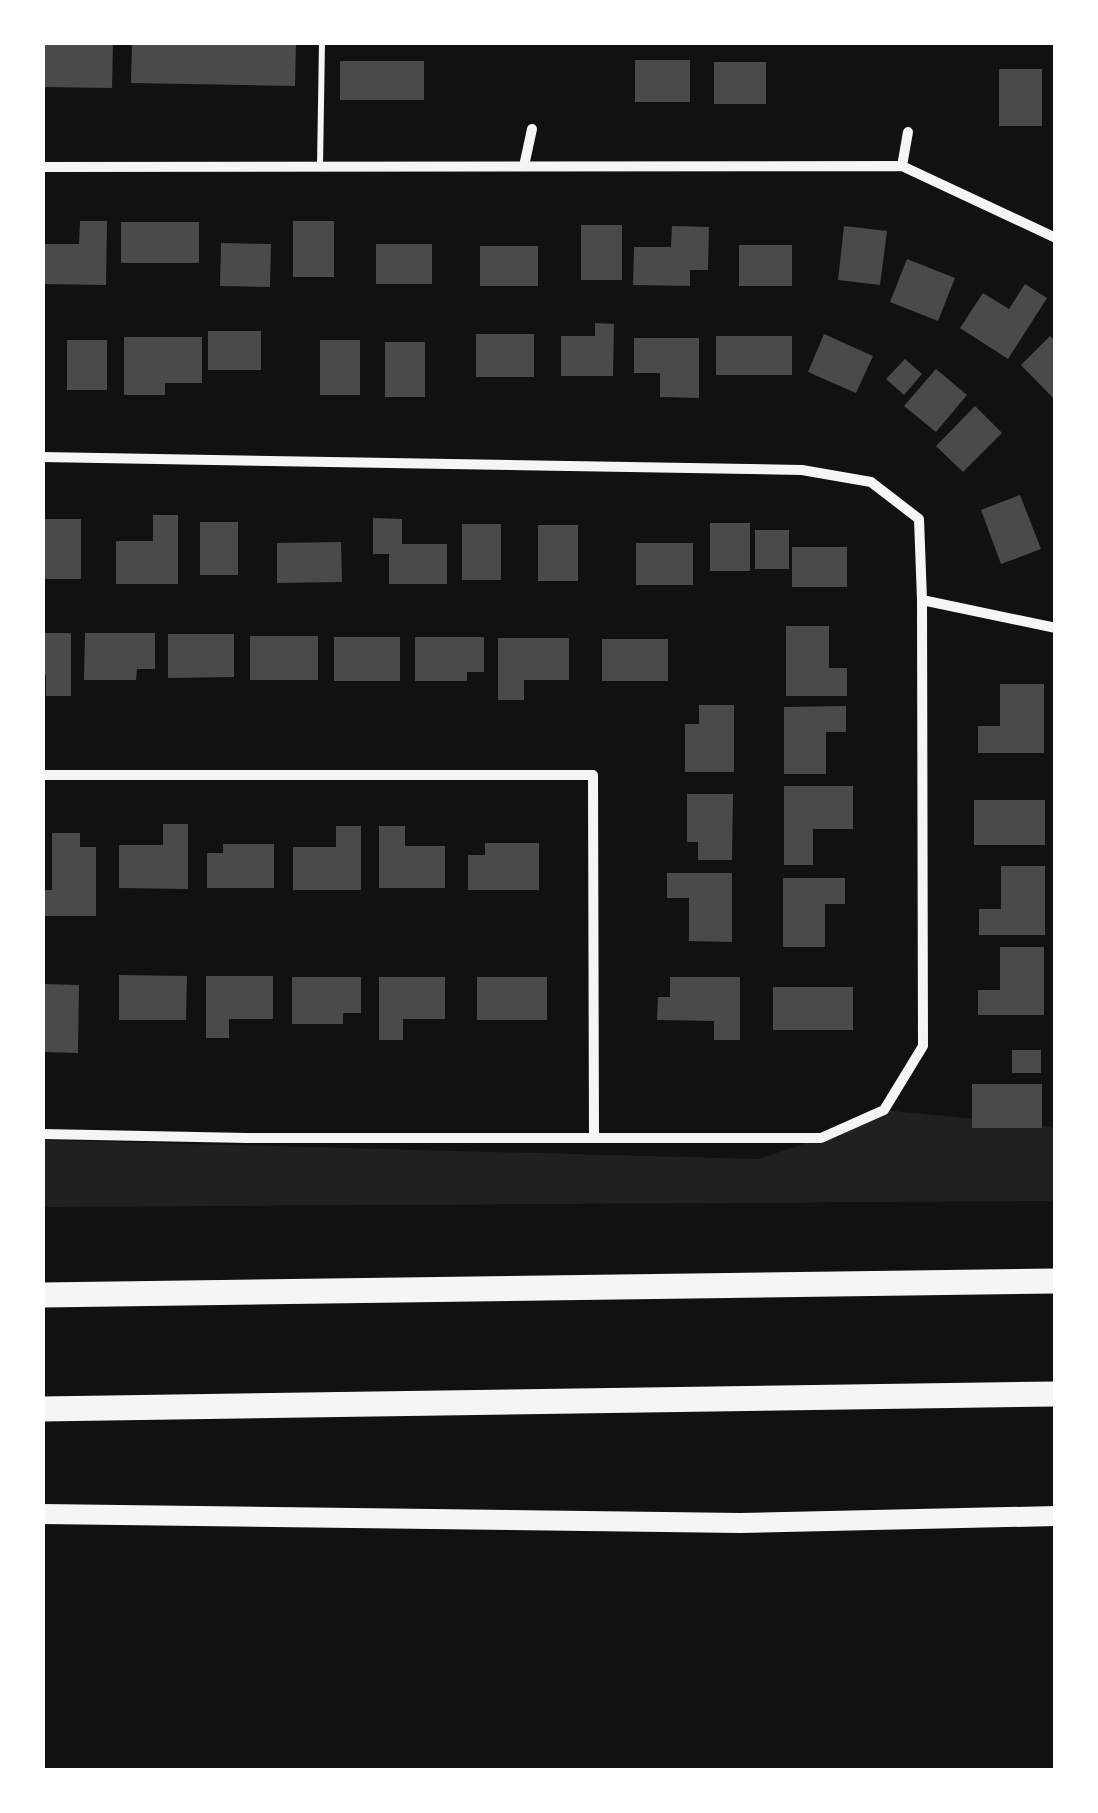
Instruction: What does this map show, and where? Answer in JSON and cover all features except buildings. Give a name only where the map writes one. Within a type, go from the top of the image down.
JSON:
[{"type":"highway","points":[[42,1296],[1056,1281]]},
{"type":"highway","points":[[42,1409],[1056,1394]]},
{"type":"main road","points":[[42,1514],[741,1523],[1056,1516]]},
{"type":"street","points":[[524,166],[532,128]]},
{"type":"street","points":[[902,166],[908,132]]},
{"type":"street","points":[[42,167],[902,166],[1056,238]]},
{"type":"street","points":[[42,457],[802,470],[870,482],[919,518],[924,1046],[884,1110],[820,1138],[42,1134]]},
{"type":"street","points":[[922,600],[1056,628]]},
{"type":"street","points":[[42,774],[593,774],[594,1137]]},
{"type":"lane","points":[[320,166],[322,42]]},
{"type":"shaded area","points":[[884,1110],[1055,1127],[1055,1201],[43,1207],[43,1140],[758,1159],[821,1138]]}]
